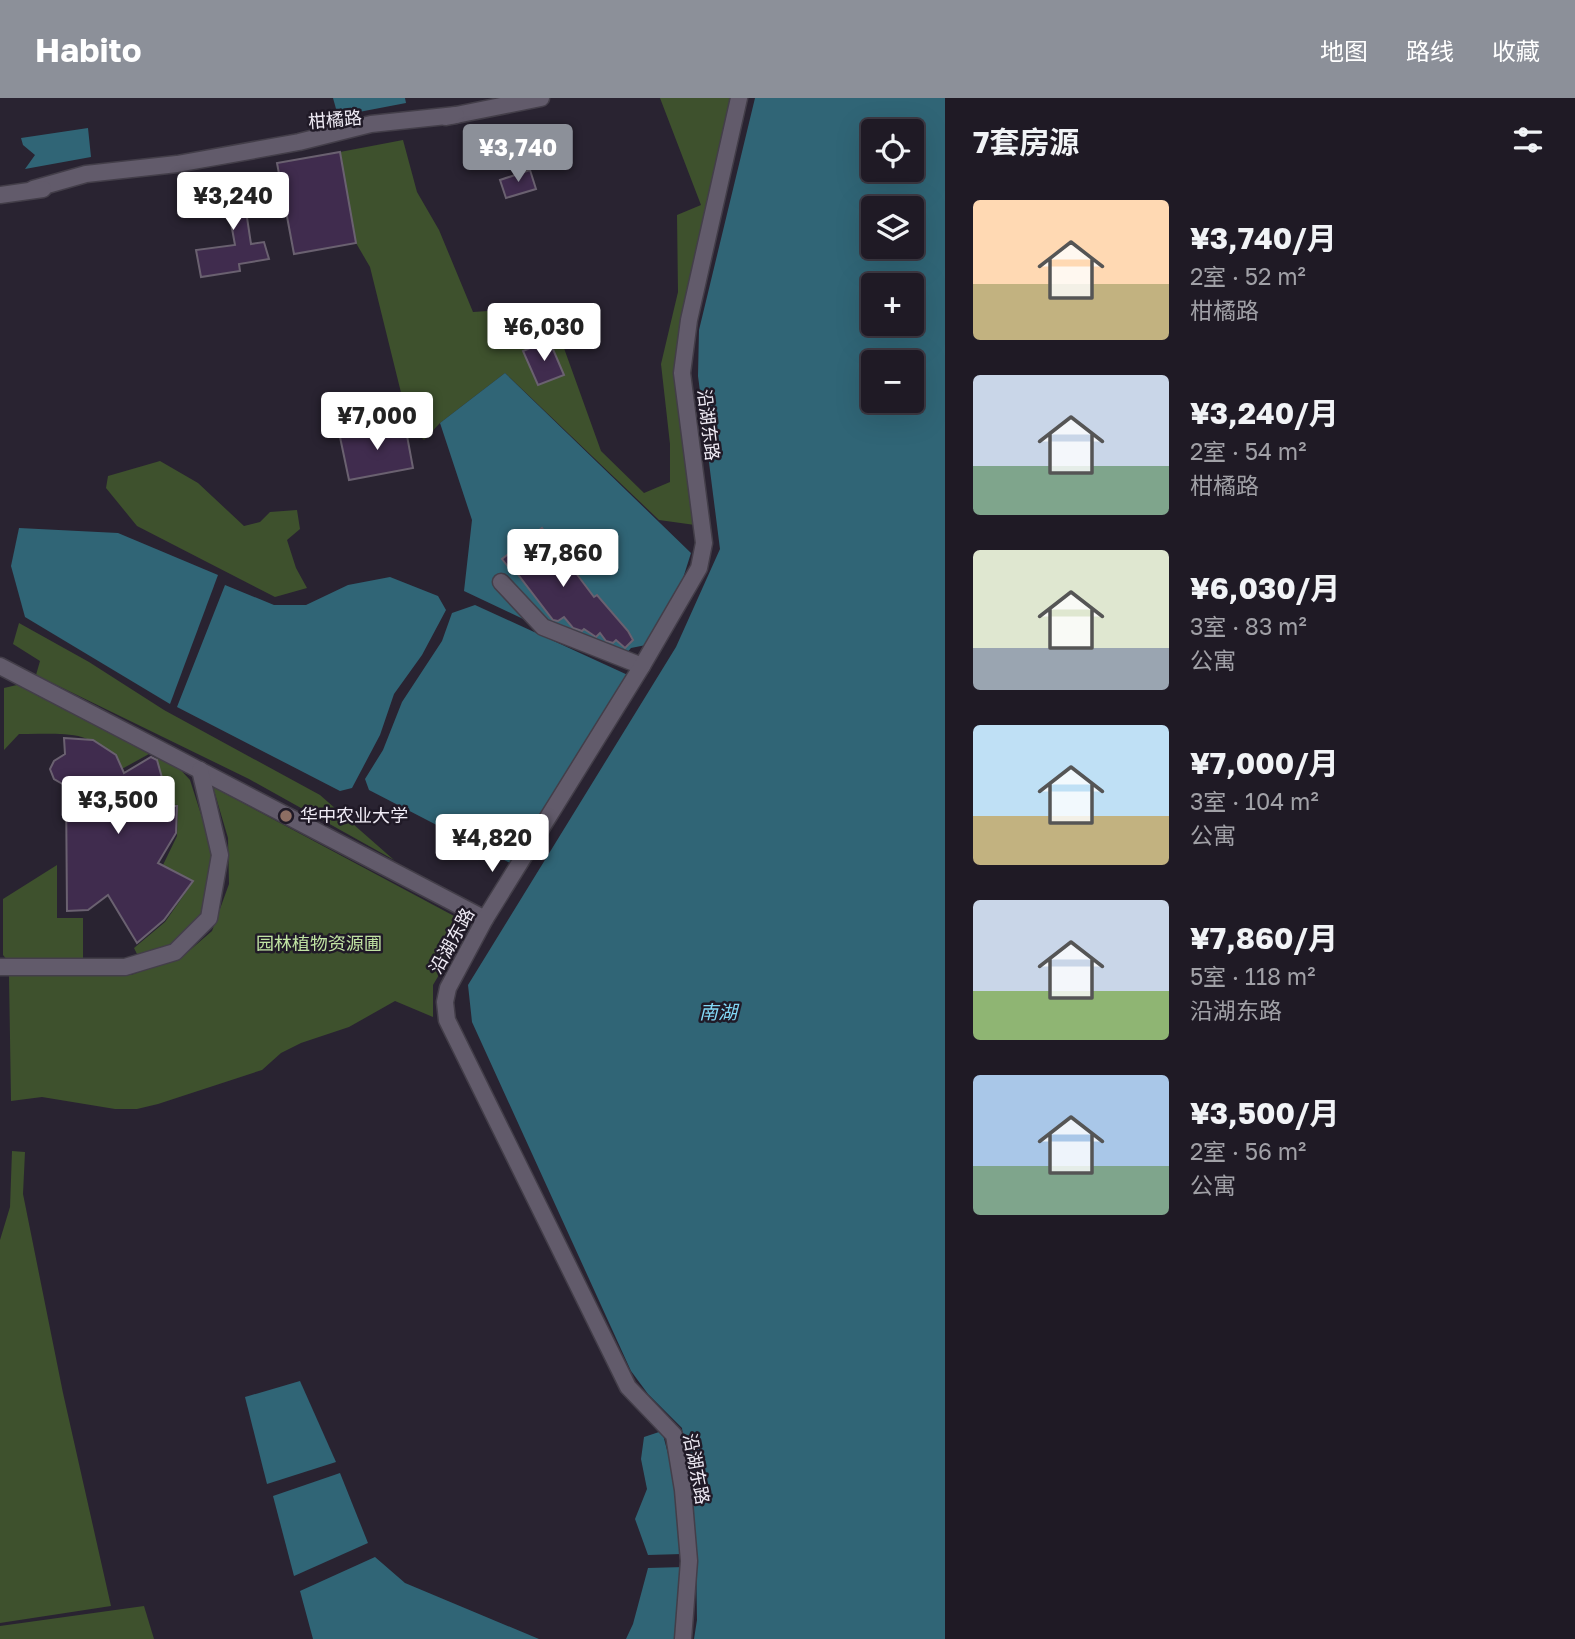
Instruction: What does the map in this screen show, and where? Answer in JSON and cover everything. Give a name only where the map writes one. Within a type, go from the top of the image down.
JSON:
[{"type":"street","name":"柑橘路","points":[[0,195],[33,190],[86,174],[151,167],[299,142],[371,124],[456,115],[541,98]]},
{"type":"street","name":"沿湖东路","points":[[683,1639],[689,1561],[683,1490],[674,1435],[628,1387],[447,1020],[446,1002],[448,988],[485,919],[642,666],[699,568],[704,543],[682,373],[689,320],[739,98]]},
{"type":"street","points":[[501,582],[542,627],[642,666]]},
{"type":"street","points":[[0,666],[485,919]]},
{"type":"street","points":[[0,967],[125,967],[175,951],[192,935],[209,918],[220,855],[200,770]]},
{"type":"green space","points":[[660,98],[735,98],[676,373],[695,525],[659,520],[505,373],[440,423],[424,440],[409,425],[370,267],[356,243],[340,152],[403,140],[417,192],[439,230],[473,312],[488,311],[500,338],[556,326],[601,451],[644,493],[670,482],[670,444],[661,364],[678,292],[677,215],[701,205]]},
{"type":"green space","points":[[160,461],[198,483],[244,526],[260,522],[270,512],[297,510],[300,529],[287,540],[296,568],[307,588],[275,597],[137,526],[106,488],[108,476]]},
{"type":"green space","points":[[19,623],[89,662],[164,710],[320,795],[394,860],[249,779],[36,675],[40,661],[13,644]]},
{"type":"green space","points":[[21,684],[149,754],[120,770],[100,746],[77,736],[64,734],[19,734],[4,750],[4,688]]},
{"type":"green space","points":[[156,757],[177,766],[190,780],[213,852],[204,912],[173,948],[140,960],[134,948],[165,922],[193,882],[163,865],[177,836],[178,805],[169,804]]},
{"type":"green space","name":"园林植物资源圃","points":[[213,787],[469,924],[433,985],[433,1017],[395,1001],[349,1027],[301,1043],[281,1053],[262,1070],[137,1109],[115,1109],[42,1097],[11,1101],[9,975],[131,975],[182,957],[212,931],[229,884],[228,838]]},
{"type":"green space","points":[[57,865],[57,918],[83,918],[83,966],[12,966],[3,955],[3,899]]},
{"type":"green space","points":[[12,1151],[25,1152],[23,1194],[63,1393],[111,1606],[0,1623],[0,1240],[10,1207]]},
{"type":"green space","points":[[144,1606],[154,1639],[0,1639],[0,1626]]},
{"type":"water","points":[[333,98],[405,98],[406,103],[338,116]]},
{"type":"water","name":"南湖","points":[[755,98],[945,98],[945,1639],[694,1639],[697,1620],[696,1557],[682,1428],[648,1394],[631,1371],[472,1022],[468,985],[676,647],[720,549],[698,376],[699,330]]},
{"type":"water","points":[[88,128],[91,157],[25,169],[35,155],[23,145],[21,138]]},
{"type":"water","points":[[505,373],[691,553],[679,591],[646,645],[631,648],[620,661],[464,591],[472,520],[440,423]]},
{"type":"water","points":[[19,528],[118,533],[218,575],[170,704],[25,617],[11,566]]},
{"type":"water","points":[[390,577],[438,596],[446,610],[422,655],[394,694],[380,735],[352,788],[340,791],[177,707],[225,585],[274,605],[306,605],[348,585]]},
{"type":"water","points":[[475,605],[630,676],[512,864],[369,790],[365,779],[383,750],[402,702],[442,641],[452,613]]},
{"type":"water","points":[[300,1381],[336,1462],[267,1484],[245,1397]]},
{"type":"water","points":[[662,1431],[672,1469],[682,1554],[648,1555],[635,1519],[647,1489],[641,1459],[644,1437]]},
{"type":"water","points":[[340,1473],[368,1543],[294,1576],[273,1496]]},
{"type":"water","points":[[375,1557],[405,1583],[539,1639],[313,1639],[300,1591]]},
{"type":"water","points":[[684,1567],[679,1639],[626,1639],[633,1624],[648,1568]]},
{"type":"building","points":[[340,152],[356,243],[294,254],[277,163]]},
{"type":"building","points":[[530,170],[536,189],[506,198],[500,180]]},
{"type":"building","points":[[259,178],[264,209],[246,211],[251,244],[264,242],[269,259],[239,264],[240,271],[201,277],[196,250],[235,245],[229,212],[221,213],[221,205],[192,200],[192,197],[199,196],[200,191],[214,194],[239,192]]},
{"type":"building","points":[[549,340],[564,375],[538,385],[523,351]]},
{"type":"building","points":[[405,425],[413,468],[349,480],[340,437]]},
{"type":"building","points":[[542,528],[594,597],[597,595],[628,631],[633,640],[625,648],[616,640],[613,643],[606,641],[600,633],[596,637],[584,629],[582,631],[573,628],[564,617],[558,621],[553,620],[516,572],[513,573],[502,559]]},
{"type":"building","points":[[64,738],[93,740],[116,755],[124,773],[151,757],[157,760],[170,806],[177,806],[176,833],[158,863],[193,881],[164,920],[137,943],[108,895],[88,910],[67,911],[66,786],[54,779],[50,769],[54,761],[65,754]]},
{"type":"place","name":"华中农业大学","points":[[286,816]]}]
